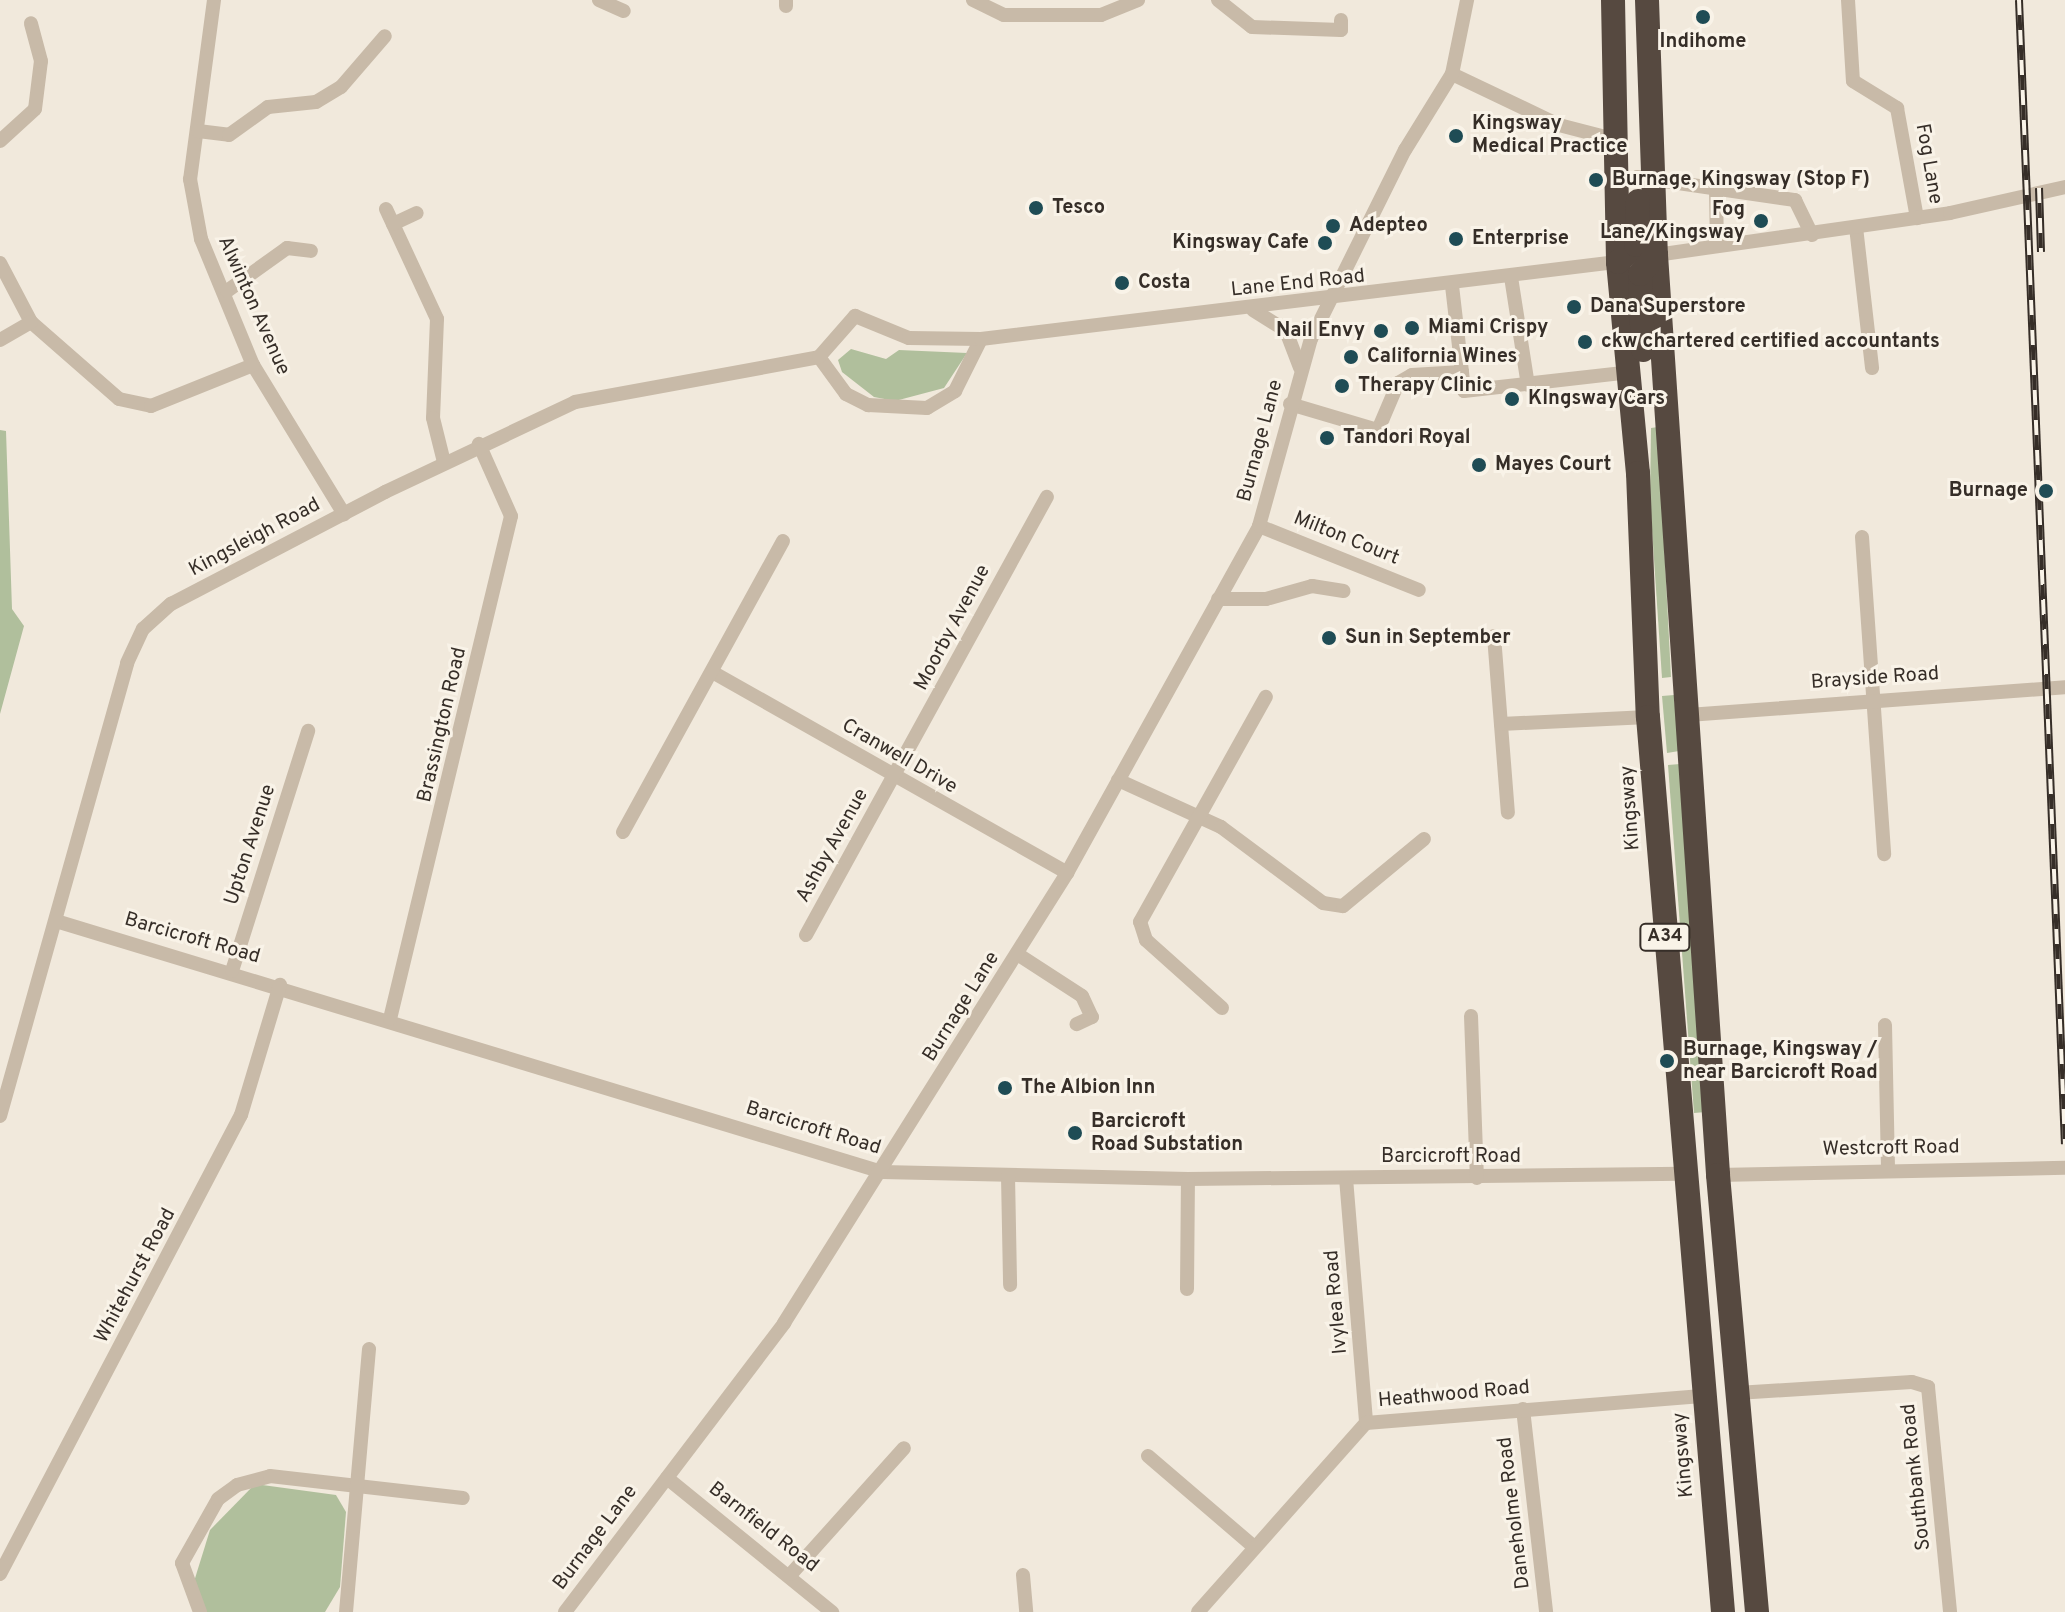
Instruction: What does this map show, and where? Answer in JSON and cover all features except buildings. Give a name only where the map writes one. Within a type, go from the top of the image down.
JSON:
[{"type":"highway","name":"Kingsway","points":[[1613,0],[1624,46],[1613,139],[1618,262],[1638,473],[1648,717],[1683,1174],[1723,1612]]},
{"type":"highway","points":[[1618,262],[1636,245],[1645,176],[1624,46],[1637,0]]},
{"type":"highway","name":"A34","points":[[1647,0],[1645,176],[1656,255],[1718,1175],[1757,1612]]},
{"type":"highway","points":[[1638,473],[1648,422],[1638,282],[1656,255]]},
{"type":"street","name":"Alwinton Avenue","points":[[214,0],[190,179],[201,239],[227,291],[253,365],[344,514]]},
{"type":"street","points":[[599,0],[624,11]]},
{"type":"street","points":[[973,0],[989,12],[1101,15],[1138,0]]},
{"type":"street","points":[[1218,0],[1252,27],[1341,30],[1341,20]]},
{"type":"street","name":"Burnage Lane","points":[[565,1612],[784,1323],[1019,955],[1067,873],[1259,526],[1300,371],[1328,300],[1452,74],[1467,0]]},
{"type":"street","name":"Fog Lane","points":[[1848,0],[1853,81],[1897,108],[1917,218]]},
{"type":"street","points":[[0,141],[35,109],[41,61],[31,23]]},
{"type":"street","points":[[198,131],[229,135],[268,107],[316,102],[341,87],[385,36]]},
{"type":"street","points":[[1452,74],[1559,125],[1613,139]]},
{"type":"street","points":[[1645,176],[1716,190],[1795,200],[1812,235]]},
{"type":"street","name":"Fog Lane","points":[[1618,262],[1917,218],[2065,187]]},
{"type":"street","points":[[1716,190],[1717,246]]},
{"type":"street","points":[[386,209],[437,319],[433,418],[444,462]]},
{"type":"street","points":[[393,224],[417,213]]},
{"type":"street","points":[[1856,227],[1872,368]]},
{"type":"street","points":[[227,291],[287,248],[311,251]]},
{"type":"street","name":"Lane End Road","points":[[819,357],[855,316],[909,338],[981,339],[1328,300],[1618,262]]},
{"type":"street","points":[[0,263],[31,322],[94,383],[151,406],[253,365]]},
{"type":"street","points":[[1511,277],[1528,385]]},
{"type":"street","points":[[1452,285],[1464,391],[1630,372]]},
{"type":"street","name":"Burnage Lane","points":[[1250,309],[1286,331],[1300,371]]},
{"type":"street","points":[[0,340],[31,322]]},
{"type":"street","points":[[819,357],[846,394],[868,405],[927,408],[955,391],[981,339]]},
{"type":"street","name":"Kingsleigh Road","points":[[0,1116],[143,629],[171,604],[479,444],[575,402],[819,357]]},
{"type":"street","points":[[1290,404],[1378,430],[1398,383],[1462,372]]},
{"type":"street","name":"Brassington Road","points":[[390,1019],[511,516],[479,444]]},
{"type":"street","name":"Moorby Avenue","points":[[895,778],[1047,497]]},
{"type":"street","name":"Milton Court","points":[[1259,526],[1419,590]]},
{"type":"street","points":[[1862,537],[1884,854]]},
{"type":"street","points":[[623,832],[714,673],[783,541]]},
{"type":"street","points":[[1218,599],[1266,599],[1312,586],[1344,591]]},
{"type":"street","points":[[1494,636],[1508,812]]},
{"type":"street","name":"Cranwell Drive","points":[[714,673],[1067,873]]},
{"type":"street","name":"Brayside Road","points":[[1688,715],[1875,698],[2065,687]]},
{"type":"street","points":[[1222,1008],[1146,940],[1140,922],[1193,820],[1266,697]]},
{"type":"street","points":[[1501,724],[1648,717]]},
{"type":"street","name":"Upton Avenue","points":[[232,971],[308,731]]},
{"type":"street","name":"Ashby Avenue","points":[[806,935],[895,778]]},
{"type":"street","points":[[1118,780],[1193,820],[1221,827],[1323,903],[1343,906],[1424,839]]},
{"type":"street","name":"Barcicroft Road","points":[[56,921],[280,985],[882,1172],[1188,1179],[1683,1174]]},
{"type":"street","points":[[1019,955],[1082,996],[1092,1017],[1077,1024]]},
{"type":"street","name":"Whitehurst Road","points":[[0,1574],[241,1115],[280,985]]},
{"type":"street","points":[[1471,1016],[1477,1178]]},
{"type":"street","points":[[1885,1025],[1888,1166]]},
{"type":"street","name":"Westcroft Road","points":[[1718,1175],[1888,1166],[2065,1168]]},
{"type":"street","points":[[1008,1176],[1010,1285]]},
{"type":"street","name":"Ivylea Road","points":[[1346,1178],[1366,1423]]},
{"type":"street","points":[[1187,1289],[1188,1179]]},
{"type":"street","points":[[346,1612],[354,1490],[369,1349]]},
{"type":"street","name":"Southbank Road","points":[[1737,1393],[1912,1382],[1928,1387],[1950,1612]]},
{"type":"street","name":"Heathwood Road","points":[[1198,1612],[1366,1423],[1702,1396]]},
{"type":"street","name":"Daneholme Road","points":[[1523,1409],[1546,1612]]},
{"type":"street","points":[[791,1574],[904,1448]]},
{"type":"street","points":[[1148,1456],[1254,1547]]},
{"type":"street","points":[[200,1612],[182,1563],[229,1488],[270,1476],[354,1490],[463,1498]]},
{"type":"street","name":"Barnfield Road","points":[[667,1478],[791,1574],[832,1612]]},
{"type":"street","points":[[1023,1575],[1026,1612]]},
{"type":"green space","points":[[851,349],[886,359],[899,350],[967,353],[944,388],[895,401],[874,397],[842,372],[838,360]]},
{"type":"green space","points":[[1658,427],[1671,677],[1662,678],[1650,500],[1651,428]]},
{"type":"green space","points":[[0,430],[6,431],[12,609],[24,626],[0,714]]},
{"type":"green space","points":[[1674,695],[1679,751],[1667,753],[1662,696]]},
{"type":"green space","points":[[1680,764],[1706,1112],[1694,1113],[1668,765]]},
{"type":"green space","points":[[255,1484],[336,1495],[346,1512],[340,1587],[325,1612],[206,1612],[192,1588],[210,1530]]},
{"type":"railway","points":[[2019,0],[2065,1144]]},
{"type":"railway","points":[[2039,188],[2041,252]]},
{"type":"place","name":"Indihome","points":[[1703,17]]},
{"type":"place","name":"Kingsway Medical Practice","points":[[1456,136]]},
{"type":"place","name":"Burnage, Kingsway (Stop F)","points":[[1596,180]]},
{"type":"place","name":"Tesco","points":[[1036,208]]},
{"type":"place","name":"Fog Lane/Kingsway","points":[[1761,221]]},
{"type":"place","name":"Adepteo","points":[[1333,226]]},
{"type":"place","name":"Enterprise","points":[[1456,239]]},
{"type":"place","name":"Kingsway Cafe","points":[[1325,243]]},
{"type":"place","name":"Costa","points":[[1122,283]]},
{"type":"place","name":"Dana Superstore","points":[[1574,307]]},
{"type":"place","name":"Miami Crispy","points":[[1412,328]]},
{"type":"place","name":"Nail Envy","points":[[1381,331]]},
{"type":"place","name":"ckw chartered certified accountants","points":[[1585,342]]},
{"type":"place","name":"California Wines","points":[[1351,357]]},
{"type":"place","name":"Therapy Clinic","points":[[1342,386]]},
{"type":"place","name":"KIngsway Cars","points":[[1512,399]]},
{"type":"place","name":"Tandori Royal","points":[[1327,438]]},
{"type":"place","name":"Mayes Court","points":[[1479,465]]},
{"type":"place","name":"Burnage","points":[[2046,491]]},
{"type":"place","name":"Sun in September","points":[[1329,638]]},
{"type":"place","name":"Burnage, Kingsway / near Barcicroft Road","points":[[1667,1061]]},
{"type":"place","name":"The Albion Inn","points":[[1005,1088]]},
{"type":"place","name":"Barcicroft Road Substation","points":[[1075,1133]]}]
